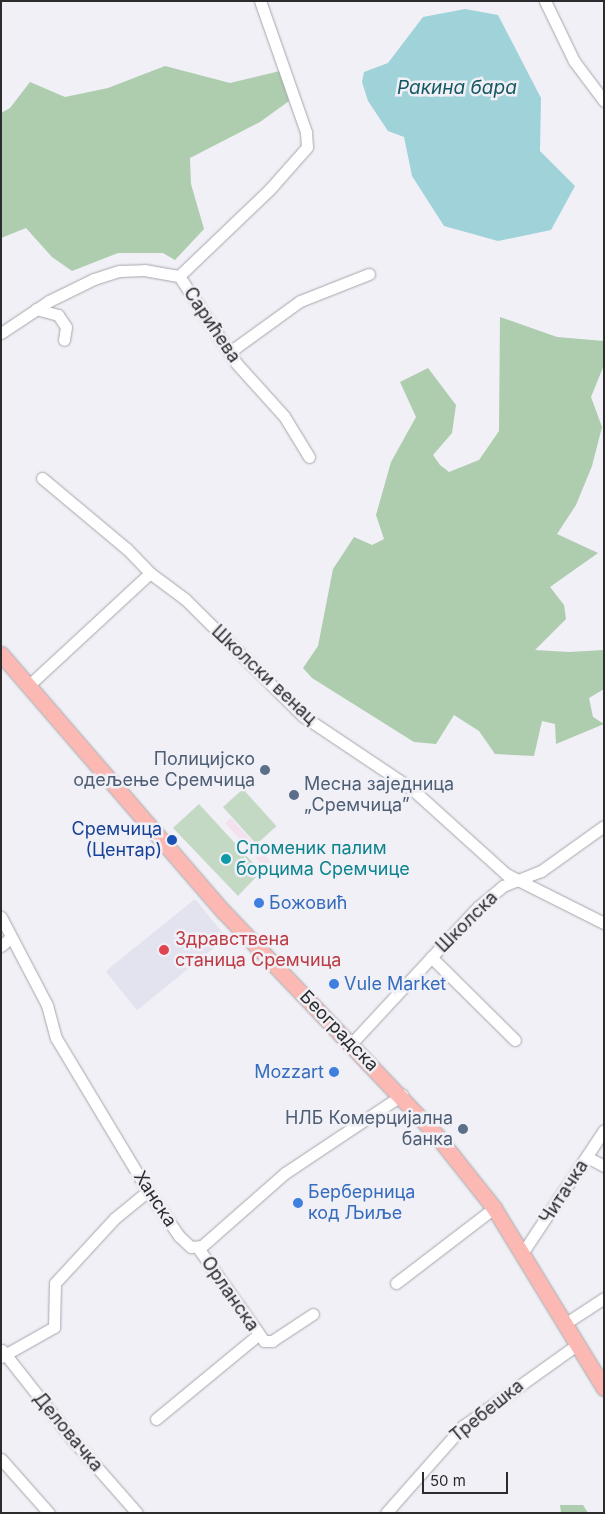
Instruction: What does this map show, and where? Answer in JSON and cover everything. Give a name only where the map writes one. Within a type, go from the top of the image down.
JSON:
[{"type":"main road","name":"Београдска","points":[[1,654],[224,912],[402,1095],[494,1208],[604,1388]]},
{"type":"street","points":[[179,276],[269,190],[307,147],[306,132],[260,1]]},
{"type":"street","points":[[545,1],[574,61],[604,101]]},
{"type":"street","name":"Сарићева","points":[[1,333],[36,309],[94,279],[119,272],[144,270],[179,276],[255,386],[284,416],[308,457]]},
{"type":"street","points":[[231,351],[300,301],[369,274]]},
{"type":"street","points":[[36,309],[58,315],[66,327],[64,340]]},
{"type":"street","name":"Школски венац","points":[[42,478],[126,549],[150,573],[185,599],[303,716],[412,789],[506,874],[604,923]]},
{"type":"street","points":[[28,686],[150,573]]},
{"type":"street","name":"Школска","points":[[351,1044],[478,907],[503,886],[541,870],[604,826]]},
{"type":"street","name":"Ханска","points":[[1,917],[47,1005],[56,1038],[148,1191],[186,1243],[198,1248]]},
{"type":"street","points":[[1,946],[11,937]]},
{"type":"street","points":[[431,957],[515,1040]]},
{"type":"street","points":[[198,1248],[285,1173],[402,1095]]},
{"type":"street","name":"Читачка","points":[[522,1252],[587,1158],[604,1130]]},
{"type":"street","points":[[587,1158],[604,1166]]},
{"type":"street","points":[[3,1354],[54,1327],[55,1283],[115,1218],[148,1191]]},
{"type":"street","points":[[396,1283],[494,1208]]},
{"type":"street","name":"Орланска","points":[[198,1248],[258,1335],[270,1342],[313,1314]]},
{"type":"street","points":[[566,1324],[604,1298]]},
{"type":"street","points":[[156,1419],[258,1335]]},
{"type":"street","name":"Требешка","points":[[386,1513],[463,1426],[578,1344]]},
{"type":"street","name":"Деловачка","points":[[3,1354],[72,1439],[137,1513]]},
{"type":"street","points":[[1,1459],[49,1513]]},
{"type":"shaded area","points":[[231,818],[270,862],[265,867],[225,823]]},
{"type":"shaded area","name":"Здравствена станица Сремчица","points":[[195,899],[226,938],[137,1010],[106,971]]},
{"type":"green space","points":[[165,66],[230,83],[280,71],[289,101],[260,122],[190,158],[191,184],[204,229],[175,260],[163,253],[118,253],[72,271],[52,257],[26,228],[1,238],[1,113],[10,108],[30,82],[65,97],[108,88]]},
{"type":"green space","points":[[500,317],[557,337],[604,341],[604,365],[591,397],[602,427],[592,466],[576,505],[557,534],[598,553],[550,587],[564,605],[566,619],[535,650],[569,652],[604,650],[604,689],[589,698],[593,717],[604,724],[556,744],[555,724],[542,721],[534,756],[495,754],[479,731],[454,715],[436,744],[414,742],[312,678],[303,668],[318,646],[333,569],[354,537],[372,545],[384,539],[376,515],[391,462],[416,417],[400,382],[428,368],[456,405],[452,433],[433,455],[440,465],[449,472],[479,460],[499,431]]},
{"type":"green space","points":[[243,789],[276,826],[256,844],[223,807]]},
{"type":"green space","points":[[199,804],[257,867],[258,875],[238,896],[173,828]]},
{"type":"green space","points":[[560,1505],[583,1505],[588,1513],[561,1513]]},
{"type":"water","name":"Ракина бара","points":[[465,9],[498,15],[541,98],[540,151],[575,186],[551,230],[498,241],[444,226],[412,176],[404,137],[388,131],[368,101],[362,82],[364,72],[388,63],[423,17]]},
{"type":"place","name":"Полицијско одељење Сремчица","points":[[265,770]]},
{"type":"place","name":"Месна заједница „Сремчица”","points":[[294,795]]},
{"type":"place","name":"Сремчица (Центар)","points":[[172,840]]},
{"type":"place","name":"Споменик палим борцима Сремчице","points":[[226,859]]},
{"type":"place","name":"Божовић","points":[[259,903]]},
{"type":"place","name":"Здравствена станица Сремчица","points":[[164,950]]},
{"type":"place","name":"Vule Market","points":[[334,984]]},
{"type":"place","name":"Mozzart","points":[[334,1072]]},
{"type":"place","name":"НЛБ Комерцијална банка","points":[[463,1129]]},
{"type":"place","name":"Берберница код Љиље","points":[[298,1203]]}]
